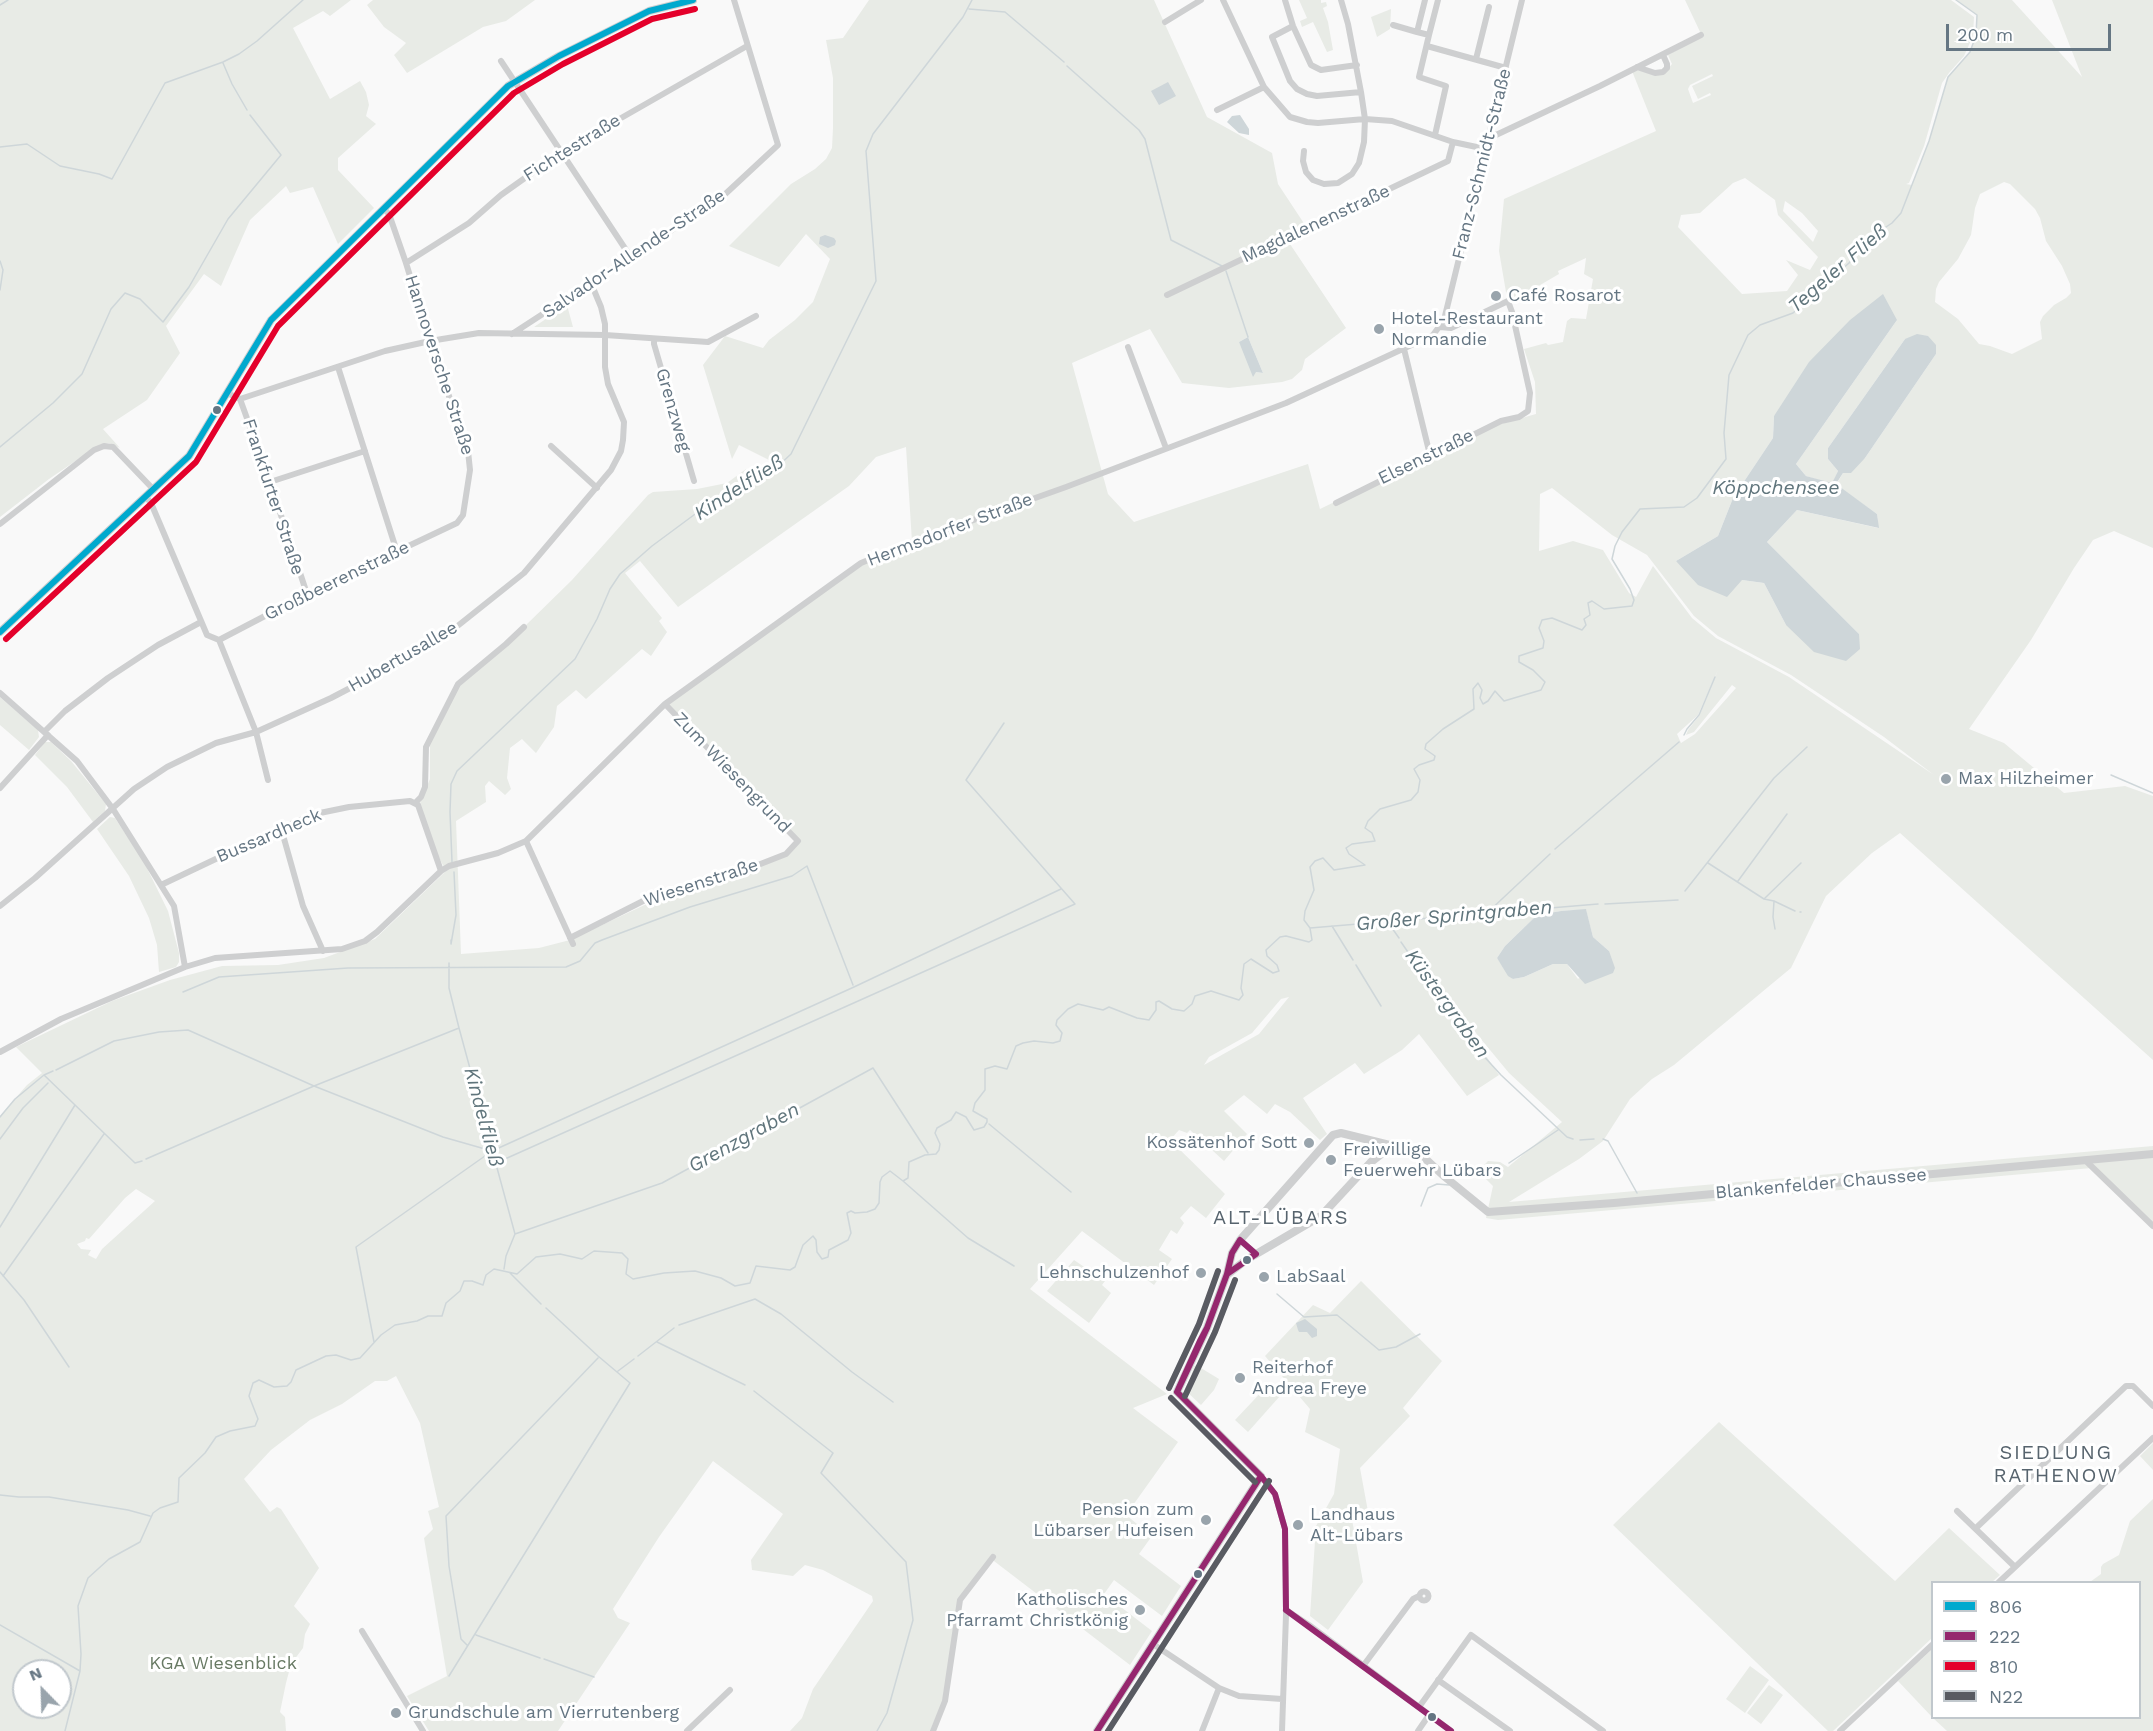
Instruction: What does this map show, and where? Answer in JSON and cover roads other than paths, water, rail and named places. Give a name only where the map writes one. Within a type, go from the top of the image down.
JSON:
[{"type":"street","points":[[0,632],[189,456],[272,320],[514,81],[649,11],[693,0]]},
{"type":"street","points":[[734,0],[747,46]]},
{"type":"street","points":[[1165,22],[1201,0]]},
{"type":"street","points":[[1223,0],[1264,87],[1290,117],[1307,122],[1365,119],[1392,121],[1453,142],[1486,149]]},
{"type":"street","points":[[1285,0],[1293,26],[1311,66],[1321,70],[1357,65]]},
{"type":"street","points":[[1417,32],[1425,0]]},
{"type":"street","points":[[1435,135],[1446,86],[1419,77],[1438,0]]},
{"type":"street","name":"Franz-Schmidt-Straße","points":[[1440,327],[1444,320],[1522,0]]},
{"type":"street","points":[[1304,151],[1303,161],[1306,172],[1314,180],[1324,184],[1338,183],[1352,174],[1359,163],[1364,142],[1365,119],[1344,1]]},
{"type":"street","points":[[1476,59],[1489,7]]},
{"type":"street","points":[[1393,25],[1429,34]]},
{"type":"street","points":[[1293,26],[1272,37],[1290,81],[1297,89],[1317,96],[1361,92]]},
{"type":"street","points":[[1490,134],[1496,135],[1701,35]]},
{"type":"street","name":"Salvador-Allende-Straße","points":[[512,334],[721,198],[778,145],[747,46]]},
{"type":"street","name":"Fichtestraße","points":[[406,263],[469,223],[501,195],[560,153],[747,46]]},
{"type":"street","points":[[1427,46],[1506,68]]},
{"type":"street","points":[[1637,68],[1655,73],[1663,72],[1667,64],[1663,55]]},
{"type":"street","points":[[501,61],[630,256]]},
{"type":"street","points":[[1217,110],[1264,87]]},
{"type":"street","name":"Magdalenenstraße","points":[[1167,295],[1448,161],[1453,142]]},
{"type":"street","name":"Hannoversche Straße","points":[[384,209],[389,214],[406,263],[429,341],[470,462],[463,515],[457,524]]},
{"type":"street","name":"Hubertusallee","points":[[0,906],[134,789],[167,767],[216,743],[256,732],[331,698],[419,652],[450,633],[524,573],[597,488],[621,451],[624,431],[621,415],[608,384],[601,307],[591,283]]},
{"type":"street","name":"Hermsdorfer Straße","points":[[0,1052],[61,1019],[186,967],[215,958],[342,949],[371,937],[441,871],[454,865],[498,853],[526,841],[666,704],[861,563],[1287,403],[1433,335],[1440,327],[1451,328],[1508,301],[1530,393],[1528,411],[1519,417]]},
{"type":"street","points":[[227,393],[240,399],[386,351],[479,333],[605,335],[708,342],[756,316]]},
{"type":"street","name":"Grenzweg","points":[[654,339],[694,482]]},
{"type":"street","points":[[1128,347],[1166,448]]},
{"type":"street","points":[[1404,349],[1430,455]]},
{"type":"street","points":[[338,367],[397,552]]},
{"type":"street","name":"Frankfurter Straße","points":[[240,399],[307,594]]},
{"type":"street","name":"Elsenstraße","points":[[1335,503],[1501,421],[1519,417]]},
{"type":"street","points":[[0,524],[94,450],[104,446],[113,447],[154,490]]},
{"type":"street","points":[[551,446],[597,488]]},
{"type":"street","points":[[270,482],[365,451]]},
{"type":"street","points":[[146,497],[151,503],[207,635],[219,640],[256,732],[268,780]]},
{"type":"street","name":"Großbeerenstraße","points":[[219,640],[307,594],[457,524]]},
{"type":"street","points":[[0,788],[65,711],[108,678],[158,645],[201,622]]},
{"type":"street","points":[[441,871],[416,802],[425,788],[426,747],[458,684],[524,627]]},
{"type":"street","points":[[0,693],[77,761],[113,809],[174,906],[186,967]]},
{"type":"street","name":"Zum Wiesengrund","points":[[666,704],[798,842]]},
{"type":"street","name":"Bussardheck","points":[[161,885],[315,814],[349,807],[416,802]]},
{"type":"street","points":[[281,828],[303,906],[323,951]]},
{"type":"street","name":"Wiesenstraße","points":[[526,841],[571,941],[649,898],[708,880],[717,882],[786,854],[798,842]]},
{"type":"street","points":[[1283,1731],[1286,1610],[1285,1528],[1275,1494],[1261,1476],[1177,1392],[1207,1328],[1227,1274],[1232,1253],[1240,1240],[1333,1135],[1341,1133],[1393,1145]]},
{"type":"street","points":[[1227,1274],[1321,1216],[1371,1162],[1393,1145]]},
{"type":"street","name":"Blankenfelder Chaussee","points":[[1393,1145],[1418,1152],[1488,1212],[1614,1203],[2153,1154]]},
{"type":"street","points":[[2086,1161],[2153,1227]]},
{"type":"street","points":[[1240,1240],[1256,1254]]},
{"type":"street","points":[[1976,1528],[2127,1386],[2133,1386],[2153,1406]]},
{"type":"street","points":[[2000,1581],[2153,1438]]},
{"type":"street","points":[[1097,1731],[1261,1476]]},
{"type":"street","points":[[1957,1511],[2015,1567]]},
{"type":"street","points":[[933,1731],[945,1701],[960,1600],[993,1557]]},
{"type":"street","points":[[1363,1666],[1410,1604],[1419,1596]]},
{"type":"street","points":[[1286,1610],[1292,1612],[1451,1731]]},
{"type":"street","points":[[362,1631],[423,1731]]},
{"type":"street","points":[[1419,1707],[1471,1635],[1603,1731]]},
{"type":"street","points":[[1153,1644],[1219,1688],[1239,1696],[1282,1699]]},
{"type":"street","points":[[1840,1731],[1931,1646]]},
{"type":"street","points":[[1438,1680],[1510,1731]]},
{"type":"street","points":[[1202,1731],[1219,1688]]},
{"type":"street","points":[[687,1731],[730,1690]]},
{"type":"street","points":[[1418,1731],[1429,1715]]},
{"type":"water","points":[[1168,82],[1176,96],[1159,105],[1151,91]]},
{"type":"water","points":[[1240,115],[1249,129],[1249,135],[1239,133],[1227,122],[1232,116]]},
{"type":"water","points":[[825,235],[834,238],[835,245],[828,248],[819,244],[820,237]]},
{"type":"water","name":"Köppchensee","points":[[1883,294],[1897,320],[1796,464],[1806,476],[1832,483],[1838,471],[1828,459],[1828,448],[1905,339],[1917,334],[1928,336],[1936,345],[1936,354],[1865,458],[1851,473],[1843,473],[1836,484],[1877,514],[1879,528],[1797,510],[1767,542],[1859,634],[1860,649],[1846,661],[1814,652],[1786,625],[1764,583],[1742,580],[1727,597],[1698,585],[1676,561],[1718,536],[1733,498],[1773,438],[1774,416],[1809,362],[1850,320]]},
{"type":"water","points":[[1248,337],[1263,373],[1256,372],[1253,377],[1239,342]]},
{"type":"water","points":[[1586,909],[1593,937],[1609,951],[1615,968],[1613,973],[1585,984],[1567,964],[1553,964],[1524,977],[1513,979],[1508,976],[1497,958],[1505,946],[1537,915]]},
{"type":"water","points":[[1305,1319],[1317,1329],[1317,1336],[1312,1338],[1307,1332],[1299,1332],[1296,1323]]},
{"type":"waterway","name":"Kindelfließ","points":[[0,5],[8,0]]},
{"type":"waterway","points":[[0,147],[27,144],[60,166],[112,179],[165,83],[239,54],[303,0]]},
{"type":"waterway","name":"Kindelfließ","points":[[452,862],[451,784],[457,771],[575,659],[610,589],[620,574],[652,546],[706,506],[776,468],[791,454],[876,281],[866,151],[873,134],[963,17],[972,0]]},
{"type":"waterway","name":"Tegeler Fließ","points":[[65,1731],[80,1671],[78,1606],[88,1578],[109,1559],[140,1542],[153,1513],[178,1502],[179,1478],[205,1453],[216,1437],[230,1431],[255,1426],[258,1419],[249,1396],[253,1383],[259,1380],[274,1387],[287,1386],[296,1370],[326,1356],[336,1355],[351,1360],[360,1358],[381,1335],[395,1325],[417,1321],[428,1316],[442,1316],[446,1303],[460,1291],[464,1281],[483,1285],[486,1275],[494,1269],[517,1274],[536,1257],[560,1254],[582,1259],[594,1251],[622,1253],[628,1259],[626,1274],[633,1279],[664,1273],[695,1271],[721,1278],[735,1286],[750,1283],[756,1266],[790,1270],[795,1267],[803,1245],[813,1236],[816,1240],[817,1252],[822,1259],[828,1257],[829,1250],[848,1240],[851,1233],[847,1213],[867,1212],[875,1209],[879,1203],[882,1177],[890,1171],[903,1181],[908,1178],[909,1162],[925,1155],[936,1154],[940,1144],[935,1133],[937,1128],[951,1120],[956,1112],[966,1117],[974,1130],[984,1127],[987,1119],[973,1111],[975,1103],[985,1090],[985,1069],[995,1066],[1007,1069],[1016,1046],[1023,1043],[1060,1041],[1062,1033],[1056,1025],[1057,1020],[1068,1009],[1078,1004],[1103,1010],[1109,1007],[1137,1018],[1149,1020],[1156,1010],[1156,1002],[1159,1001],[1172,1009],[1184,1011],[1192,1004],[1195,996],[1211,991],[1239,1000],[1243,995],[1241,988],[1244,964],[1251,959],[1273,973],[1279,971],[1277,965],[1267,956],[1266,950],[1280,937],[1286,936],[1309,942],[1312,940],[1310,928],[1304,920],[1305,911],[1314,890],[1310,867],[1315,861],[1323,858],[1334,870],[1365,865],[1349,854],[1346,848],[1352,844],[1375,841],[1372,833],[1365,828],[1368,821],[1380,809],[1411,800],[1418,792],[1420,780],[1414,769],[1434,760],[1435,756],[1425,749],[1426,744],[1443,729],[1474,709],[1473,689],[1478,683],[1482,690],[1480,698],[1483,704],[1495,691],[1504,701],[1541,690],[1545,682],[1533,670],[1519,662],[1519,656],[1543,648],[1544,641],[1539,628],[1542,620],[1552,618],[1582,630],[1586,625],[1584,619],[1590,615],[1588,603],[1592,601],[1604,609],[1632,606],[1634,600],[1630,589],[1612,559],[1615,546],[1622,532],[1640,509],[1684,507],[1697,498],[1726,459],[1724,433],[1729,375],[1748,335],[1760,325],[1793,313],[1849,263],[1874,235],[1892,223],[1901,213],[1929,141],[1948,77],[1970,52],[1976,35],[1977,15],[1956,0]]},
{"type":"waterway","points":[[969,9],[1005,12],[1064,62]]},
{"type":"waterway","points":[[223,63],[247,110]]},
{"type":"waterway","points":[[1067,66],[1139,130],[1145,139],[1171,240],[1222,266]]},
{"type":"waterway","points":[[0,447],[53,403],[82,374],[111,309],[125,293],[140,299],[163,322],[189,287],[228,219],[281,155],[250,115]]},
{"type":"waterway","points":[[0,261],[3,270],[0,290]]},
{"type":"waterway","points":[[1226,271],[1248,337]]},
{"type":"waterway","points":[[1684,735],[1699,715],[1715,677]]},
{"type":"waterway","points":[[496,1163],[1075,904],[966,780],[1004,723]]},
{"type":"waterway","points":[[1555,849],[1679,742]]},
{"type":"waterway","name":"Großer Sprintgraben","points":[[1685,891],[1774,778],[1807,747]]},
{"type":"waterway","points":[[2111,775],[2153,793]]},
{"type":"waterway","points":[[1738,881],[1787,814]]},
{"type":"waterway","points":[[1487,913],[1550,854]]},
{"type":"waterway","points":[[1708,863],[1764,899],[1795,911]]},
{"type":"waterway","points":[[1765,898],[1801,863]]},
{"type":"waterway","points":[[183,992],[219,977],[348,968],[566,967],[580,961],[595,943],[602,940],[690,907],[792,876],[807,866],[853,985]]},
{"type":"waterway","name":"Kindelfließ","points":[[451,940],[451,944],[456,915],[454,872]]},
{"type":"waterway","points":[[374,1342],[356,1247],[492,1151],[854,987],[1061,889]]},
{"type":"waterway","name":"Großer Sprintgraben","points":[[1605,904],[1678,900]]},
{"type":"waterway","points":[[1774,901],[1775,929]]},
{"type":"waterway","name":"Großer Sprintgraben","points":[[1310,928],[1598,904]]},
{"type":"waterway","name":"Küstergraben","points":[[1387,921],[1399,938]]},
{"type":"waterway","points":[[1332,926],[1353,960]]},
{"type":"waterway","name":"Küstergraben","points":[[1401,942],[1468,1039],[1501,1075],[1567,1137],[1573,1139]]},
{"type":"waterway","name":"Kindelfließ","points":[[449,963],[449,988],[515,1234],[506,1256],[504,1269]]},
{"type":"waterway","points":[[1356,965],[1381,1006]]},
{"type":"waterway","points":[[146,1159],[314,1086],[459,1028]]},
{"type":"waterway","points":[[56,1070],[114,1041],[159,1032],[188,1030],[314,1086],[443,1137],[492,1151]]},
{"type":"waterway","name":"Grenzgraben","points":[[515,1234],[662,1183],[873,1068],[928,1153]]},
{"type":"waterway","points":[[0,1117],[15,1099],[44,1075],[53,1071]]},
{"type":"waterway","points":[[44,1075],[135,1163],[142,1161]]},
{"type":"waterway","points":[[0,1139],[23,1108],[48,1083]]},
{"type":"waterway","points":[[0,1227],[75,1105]]},
{"type":"waterway","points":[[989,1124],[1071,1192]]},
{"type":"waterway","points":[[1509,1163],[1558,1130]]},
{"type":"waterway","points":[[3,1276],[104,1134]]},
{"type":"waterway","name":"Küstergraben","points":[[1580,1140],[1594,1139]]},
{"type":"waterway","name":"Küstergraben","points":[[1603,1139],[1608,1141],[1637,1193]]},
{"type":"waterway","points":[[903,1181],[968,1238],[1014,1266]]},
{"type":"waterway","points":[[1421,1206],[1428,1188],[1437,1184],[1449,1185]]},
{"type":"waterway","points":[[0,1272],[24,1300],[69,1367]]},
{"type":"waterway","points":[[510,1273],[541,1304]]},
{"type":"waterway","points":[[1277,1294],[1304,1317],[1337,1315],[1379,1350],[1396,1347],[1420,1334]]},
{"type":"waterway","points":[[679,1325],[755,1299],[781,1314],[893,1402]]},
{"type":"waterway","points":[[449,1676],[630,1383],[546,1308]]},
{"type":"waterway","points":[[638,1356],[674,1328]]},
{"type":"waterway","points":[[657,1342],[745,1385]]},
{"type":"waterway","points":[[467,1645],[461,1639],[449,1566],[446,1516],[598,1358]]},
{"type":"waterway","points":[[618,1371],[634,1359]]},
{"type":"waterway","points":[[754,1391],[833,1453],[821,1473],[906,1562],[913,1620],[887,1713],[877,1731]]},
{"type":"waterway","points":[[0,1495],[49,1497],[128,1510],[150,1516]]},
{"type":"waterway","points":[[0,1625],[80,1671]]},
{"type":"waterway","points":[[476,1635],[540,1658]]},
{"type":"waterway","points":[[544,1659],[594,1677]]},
{"type":"place","name":"Café Rosarot","points":[[1496,296]]},
{"type":"place","name":"Hotel-Restaurant Normandie","points":[[1379,329]]},
{"type":"place","name":"Max Hilzheimer","points":[[1946,779]]},
{"type":"place","name":"Kossätenhof Sott","points":[[1309,1143]]},
{"type":"place","name":"Freiwillige Feuerwehr Lübars","points":[[1331,1160]]},
{"type":"place","name":"Lehnschulzenhof","points":[[1201,1273]]},
{"type":"place","name":"LabSaal","points":[[1264,1277]]},
{"type":"place","name":"Reiterhof Andrea Freye","points":[[1240,1378]]},
{"type":"place","name":"Pension zum Lübarser Hufeisen","points":[[1206,1520]]},
{"type":"place","name":"Landhaus Alt-Lübars","points":[[1298,1525]]},
{"type":"place","name":"Katholisches Pfarramt Christkönig","points":[[1140,1610]]},
{"type":"place","name":"Grundschule am Vierrutenberg","points":[[396,1713]]},
{"type":"district","name":"ALT-LÜBARS","points":[[1281,1218]]},
{"type":"district","name":"SIEDLUNG RATHENOW","points":[[2056,1464]]},
{"type":"park label","name":"KGA Wiesenblick","points":[[223,1664]]}]
